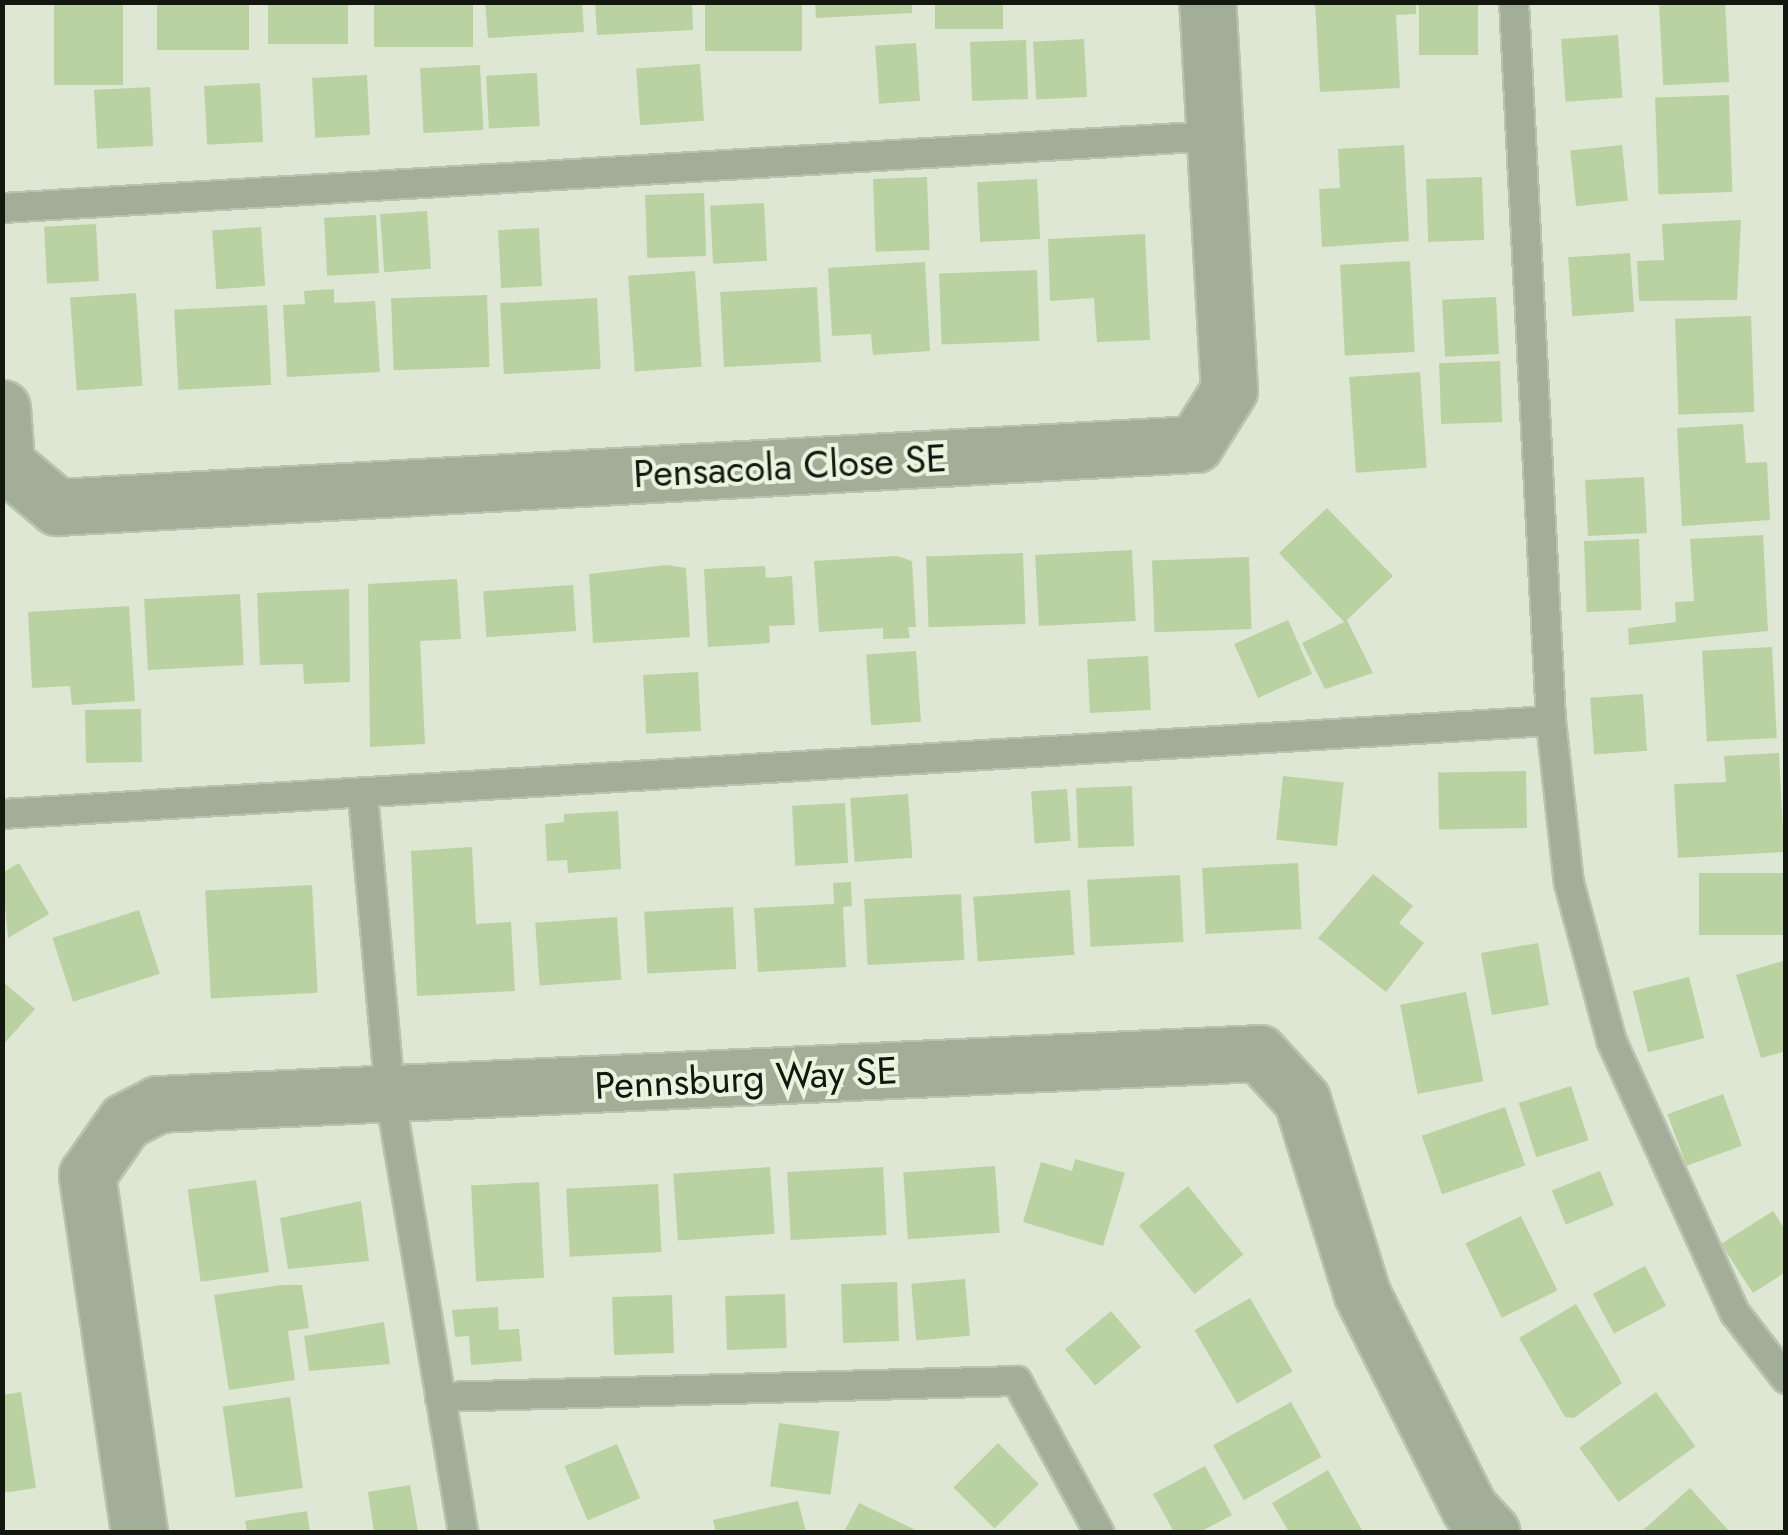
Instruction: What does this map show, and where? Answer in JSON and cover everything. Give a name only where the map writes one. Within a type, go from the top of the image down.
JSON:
[{"type":"street","name":"Pensacola Close SE","points":[[2,408],[6,464],[56,508],[1195,444],[1230,390],[1207,2]]},
{"type":"street","name":"Pennsburg Way SE","points":[[139,1532],[87,1175],[125,1121],[158,1104],[1258,1053],[1302,1100],[1362,1294],[1469,1508],[1491,1532]]},
{"type":"lane","points":[[1514,2],[1550,722],[1569,883],[1612,1042],[1735,1313],[1786,1379]]},
{"type":"lane","points":[[2,208],[1214,136]]},
{"type":"lane","points":[[2,814],[364,796],[1550,722]]},
{"type":"lane","points":[[364,796],[390,1096],[464,1532]]},
{"type":"lane","points":[[440,1397],[1017,1381],[1099,1532]]},
{"type":"building","points":[[54,2],[123,2],[123,85],[54,85]]},
{"type":"building","points":[[157,2],[249,2],[249,50],[157,50]]},
{"type":"building","points":[[268,2],[348,2],[348,44],[268,44]]},
{"type":"building","points":[[374,2],[473,2],[473,47],[374,47]]},
{"type":"building","points":[[485,2],[582,2],[584,32],[488,38]]},
{"type":"building","points":[[595,2],[692,2],[693,30],[597,35]]},
{"type":"building","points":[[705,2],[802,2],[802,51],[705,51]]},
{"type":"building","points":[[815,2],[912,2],[912,13],[816,18]]},
{"type":"building","points":[[935,2],[1003,2],[1003,29],[935,29]]},
{"type":"building","points":[[1315,2],[1416,2],[1416,14],[1396,15],[1400,88],[1320,92]]},
{"type":"building","points":[[1419,2],[1478,2],[1478,55],[1419,55]]},
{"type":"building","points":[[1725,2],[1729,82],[1663,85],[1659,5]]},
{"type":"building","points":[[1618,35],[1622,98],[1566,102],[1561,39]]},
{"type":"building","points":[[1084,39],[1087,97],[1036,100],[1033,42]]},
{"type":"building","points":[[1026,40],[1028,99],[972,101],[970,42]]},
{"type":"building","points":[[916,43],[920,101],[879,104],[875,46]]},
{"type":"building","points":[[700,64],[704,121],[640,125],[636,68]]},
{"type":"building","points":[[480,65],[483,130],[423,133],[420,68]]},
{"type":"building","points":[[537,73],[540,126],[489,129],[486,76]]},
{"type":"building","points":[[367,75],[370,135],[315,138],[312,78]]},
{"type":"building","points":[[260,83],[263,142],[207,145],[204,86]]},
{"type":"building","points":[[150,87],[153,146],[97,149],[94,90]]},
{"type":"building","points":[[1729,95],[1732,192],[1658,195],[1655,98]]},
{"type":"building","points":[[1404,145],[1409,241],[1322,247],[1319,189],[1340,188],[1338,149]]},
{"type":"building","points":[[1622,145],[1628,201],[1576,206],[1570,150]]},
{"type":"building","points":[[927,177],[930,250],[876,252],[873,179]]},
{"type":"building","points":[[1482,177],[1484,240],[1428,242],[1426,179]]},
{"type":"building","points":[[1037,179],[1040,239],[980,242],[977,182]]},
{"type":"building","points":[[704,193],[706,256],[647,258],[645,195]]},
{"type":"building","points":[[764,203],[767,261],[713,264],[710,206]]},
{"type":"building","points":[[427,211],[431,269],[384,272],[380,214]]},
{"type":"building","points":[[376,215],[379,273],[327,276],[324,218]]},
{"type":"building","points":[[1741,220],[1737,300],[1639,301],[1637,261],[1664,260],[1662,224]]},
{"type":"building","points":[[96,224],[99,281],[47,284],[44,227]]},
{"type":"building","points":[[261,227],[265,286],[216,289],[212,230]]},
{"type":"building","points":[[539,228],[542,286],[501,288],[498,230]]},
{"type":"building","points":[[1145,234],[1150,340],[1097,342],[1094,298],[1050,301],[1048,239]]},
{"type":"building","points":[[1630,253],[1634,312],[1572,316],[1568,257]]},
{"type":"building","points":[[1410,261],[1415,352],[1345,356],[1340,265]]},
{"type":"building","points":[[925,262],[930,351],[873,355],[871,334],[832,336],[828,268]]},
{"type":"building","points":[[1037,270],[1039,341],[942,344],[939,273]]},
{"type":"building","points":[[695,271],[702,367],[635,371],[628,276]]},
{"type":"building","points":[[817,287],[821,362],[724,367],[720,292]]},
{"type":"building","points":[[334,289],[334,303],[375,301],[380,372],[287,377],[283,305],[305,304],[304,291]]},
{"type":"building","points":[[136,293],[142,386],[77,390],[70,298]]},
{"type":"building","points":[[487,295],[490,367],[394,370],[391,298]]},
{"type":"building","points":[[1496,297],[1499,354],[1445,357],[1442,300]]},
{"type":"building","points":[[597,298],[601,369],[504,374],[500,303]]},
{"type":"building","points":[[267,305],[271,385],[178,390],[174,310]]},
{"type":"building","points":[[1751,316],[1754,412],[1678,415],[1675,319]]},
{"type":"building","points":[[1500,361],[1502,422],[1441,424],[1439,363]]},
{"type":"building","points":[[1420,372],[1427,468],[1356,473],[1349,377]]},
{"type":"building","points":[[1743,424],[1746,463],[1767,462],[1770,520],[1682,526],[1677,428]]},
{"type":"building","points":[[1644,477],[1647,533],[1588,536],[1585,480]]},
{"type":"building","points":[[1327,508],[1393,576],[1347,620],[1373,673],[1325,689],[1302,643],[1344,622],[1279,553]]},
{"type":"building","points":[[1763,535],[1768,631],[1629,645],[1628,628],[1676,622],[1675,602],[1694,601],[1690,539]]},
{"type":"building","points":[[1639,539],[1641,610],[1587,612],[1584,541]]},
{"type":"building","points":[[1132,550],[1136,621],[1039,626],[1035,555]]},
{"type":"building","points":[[1023,553],[1025,624],[929,627],[926,556]]},
{"type":"building","points":[[897,556],[912,561],[916,627],[908,627],[910,638],[883,639],[883,628],[819,632],[814,561]]},
{"type":"building","points":[[1249,557],[1252,629],[1155,632],[1152,560]]},
{"type":"building","points":[[667,565],[686,568],[690,637],[593,643],[589,574]]},
{"type":"building","points":[[765,566],[766,578],[792,576],[795,625],[769,626],[770,643],[708,647],[704,569]]},
{"type":"building","points":[[457,579],[461,639],[420,641],[425,744],[370,747],[368,584]]},
{"type":"building","points":[[573,585],[576,631],[486,637],[483,591]]},
{"type":"building","points":[[349,589],[350,682],[304,684],[303,664],[260,665],[257,593]]},
{"type":"building","points":[[240,594],[244,665],[148,670],[144,599]]},
{"type":"building","points":[[129,606],[135,701],[72,705],[70,686],[32,688],[28,612]]},
{"type":"building","points":[[1288,620],[1312,674],[1258,698],[1234,644]]},
{"type":"building","points":[[1772,647],[1777,738],[1707,742],[1702,651]]},
{"type":"building","points":[[916,651],[921,722],[871,725],[866,654]]},
{"type":"building","points":[[1148,656],[1151,710],[1090,713],[1087,659]]},
{"type":"building","points":[[698,672],[701,731],[646,734],[643,675]]},
{"type":"building","points":[[1643,694],[1647,751],[1594,755],[1590,698]]},
{"type":"building","points":[[141,709],[142,762],[86,763],[85,710]]},
{"type":"building","points":[[1779,753],[1784,852],[1678,858],[1674,784],[1726,782],[1724,756]]},
{"type":"building","points":[[1526,771],[1527,828],[1439,830],[1438,773]]},
{"type":"building","points":[[1283,776],[1344,782],[1337,846],[1276,840]]},
{"type":"building","points":[[1132,786],[1134,846],[1078,848],[1076,788]]},
{"type":"building","points":[[1067,789],[1071,841],[1035,843],[1031,792]]},
{"type":"building","points":[[908,794],[912,858],[855,862],[850,798]]},
{"type":"building","points":[[845,803],[848,863],[795,866],[792,806]]},
{"type":"building","points":[[618,811],[621,869],[568,873],[567,860],[547,861],[545,824],[564,822],[564,814]]},
{"type":"building","points":[[472,847],[476,924],[511,922],[515,991],[417,996],[411,851]]},
{"type":"building","points":[[19,863],[49,914],[8,938],[2,873]]},
{"type":"building","points":[[1298,863],[1301,929],[1206,934],[1202,868]]},
{"type":"building","points":[[1699,873],[1786,873],[1786,935],[1699,935]]},
{"type":"building","points":[[1373,874],[1413,906],[1399,923],[1424,943],[1386,992],[1318,938]]},
{"type":"building","points":[[1180,875],[1184,942],[1091,947],[1087,880]]},
{"type":"building","points":[[851,882],[852,906],[843,907],[846,967],[758,972],[754,908],[834,904],[833,883]]},
{"type":"building","points":[[312,885],[318,993],[211,998],[205,891]]},
{"type":"building","points":[[1070,890],[1075,955],[978,962],[973,897]]},
{"type":"building","points":[[961,894],[964,960],[868,965],[864,899]]},
{"type":"building","points":[[733,907],[736,969],[647,974],[644,912]]},
{"type":"building","points":[[139,910],[160,974],[73,1002],[52,938]]},
{"type":"building","points":[[617,917],[621,980],[540,986],[535,923]]},
{"type":"building","points":[[1538,943],[1549,1005],[1492,1015],[1481,953]]},
{"type":"building","points":[[1786,960],[1786,1051],[1761,1058],[1736,975]]},
{"type":"building","points":[[1689,977],[1704,1038],[1648,1052],[1633,991]]},
{"type":"building","points":[[2,981],[35,1009],[2,1046]]},
{"type":"building","points":[[1466,992],[1483,1081],[1418,1094],[1400,1005]]},
{"type":"building","points":[[1571,1086],[1589,1140],[1536,1157],[1519,1103]]},
{"type":"building","points":[[1723,1094],[1742,1146],[1686,1166],[1668,1114]]},
{"type":"building","points":[[1505,1107],[1525,1166],[1442,1194],[1422,1136]]},
{"type":"building","points":[[1075,1159],[1125,1173],[1103,1246],[1023,1222],[1041,1162],[1072,1171]]},
{"type":"building","points":[[995,1166],[1000,1233],[908,1239],[903,1172]]},
{"type":"building","points":[[770,1167],[775,1234],[678,1241],[673,1174]]},
{"type":"building","points":[[883,1167],[887,1235],[791,1240],[787,1172]]},
{"type":"building","points":[[1600,1171],[1614,1205],[1566,1225],[1552,1190]]},
{"type":"building","points":[[256,1180],[269,1272],[201,1282],[188,1190]]},
{"type":"building","points":[[539,1182],[544,1278],[476,1281],[471,1186]]},
{"type":"building","points":[[658,1184],[662,1252],[570,1257],[566,1189]]},
{"type":"building","points":[[1188,1186],[1243,1254],[1194,1294],[1139,1226]]},
{"type":"building","points":[[361,1201],[369,1261],[288,1269],[280,1218]]},
{"type":"building","points":[[1773,1211],[1786,1231],[1786,1272],[1753,1293],[1721,1244]]},
{"type":"building","points":[[1521,1216],[1557,1291],[1502,1318],[1465,1243]]},
{"type":"building","points":[[1645,1266],[1666,1306],[1614,1333],[1593,1294]]},
{"type":"building","points":[[965,1279],[970,1336],[916,1340],[911,1284]]},
{"type":"building","points":[[897,1282],[899,1341],[843,1343],[841,1284]]},
{"type":"building","points":[[302,1285],[309,1328],[288,1331],[295,1380],[229,1390],[214,1295]]},
{"type":"building","points":[[785,1294],[787,1348],[727,1350],[725,1296]]},
{"type":"building","points":[[672,1295],[674,1353],[614,1355],[612,1297]]},
{"type":"building","points":[[1250,1298],[1292,1372],[1237,1404],[1195,1330]]},
{"type":"building","points":[[1576,1304],[1622,1383],[1574,1418],[1565,1417],[1519,1338]]},
{"type":"building","points":[[498,1307],[499,1330],[519,1329],[522,1361],[471,1365],[469,1336],[455,1337],[452,1310]]},
{"type":"building","points":[[1111,1311],[1141,1347],[1095,1386],[1065,1350]]},
{"type":"building","points":[[384,1322],[390,1364],[309,1371],[304,1336]]},
{"type":"building","points":[[21,1392],[36,1488],[2,1493],[2,1395]]},
{"type":"building","points":[[1656,1392],[1695,1446],[1619,1502],[1579,1448]]},
{"type":"building","points":[[290,1397],[303,1488],[235,1498],[223,1406]]},
{"type":"building","points":[[1291,1402],[1322,1457],[1244,1500],[1213,1445]]},
{"type":"building","points":[[779,1423],[839,1431],[830,1495],[770,1486]]},
{"type":"building","points":[[998,1443],[1039,1484],[994,1529],[953,1488]]},
{"type":"building","points":[[617,1444],[640,1498],[588,1521],[565,1466]]},
{"type":"building","points":[[1205,1466],[1232,1515],[1200,1532],[1174,1532],[1153,1494]]},
{"type":"building","points":[[1328,1470],[1363,1532],[1289,1532],[1272,1503]]},
{"type":"building","points":[[410,1485],[418,1532],[374,1532],[368,1492]]},
{"type":"building","points":[[1690,1488],[1730,1532],[1641,1532]]},
{"type":"building","points":[[798,1501],[806,1532],[716,1532],[713,1520]]},
{"type":"building","points":[[859,1503],[920,1532],[844,1532]]},
{"type":"building","points":[[307,1511],[310,1532],[247,1532],[245,1521]]}]
